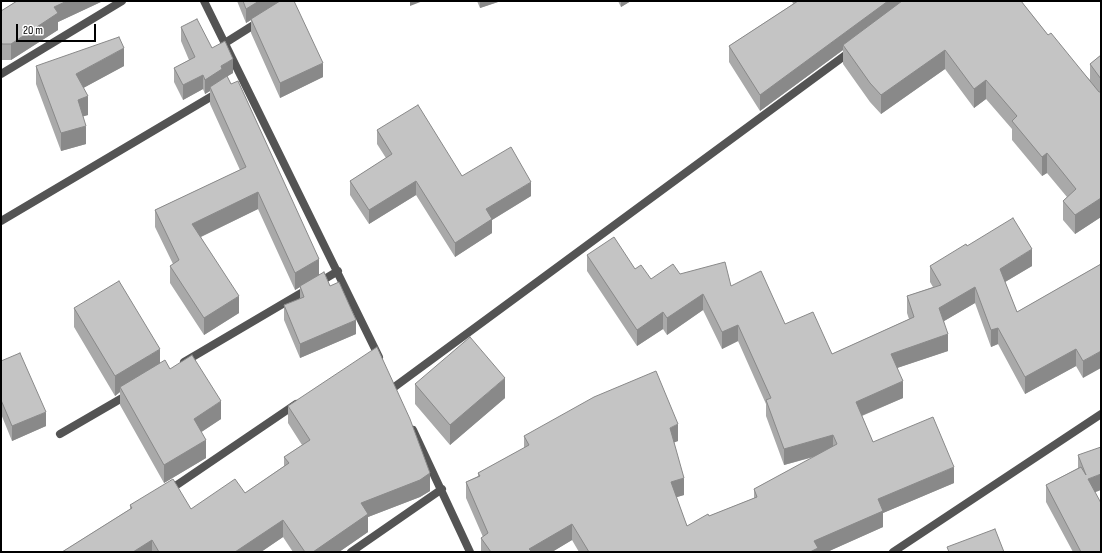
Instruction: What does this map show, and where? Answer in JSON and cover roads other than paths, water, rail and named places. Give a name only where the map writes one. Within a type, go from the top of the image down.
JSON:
[{"type":"street","points":[[1,74],[122,1]]},
{"type":"street","points":[[204,1],[225,43],[235,82],[338,271],[373,352],[382,362]]},
{"type":"street","points":[[225,43],[265,18]]},
{"type":"street","points":[[393,388],[855,48]]},
{"type":"street","points":[[1,221],[235,82]]},
{"type":"street","points":[[175,366],[338,271]]},
{"type":"street","points":[[60,434],[135,390]]},
{"type":"street","points":[[162,495],[305,398]]},
{"type":"street","points":[[893,552],[1101,414]]},
{"type":"street","points":[[410,424],[442,489],[470,552]]},
{"type":"street","points":[[351,552],[442,489]]}]
